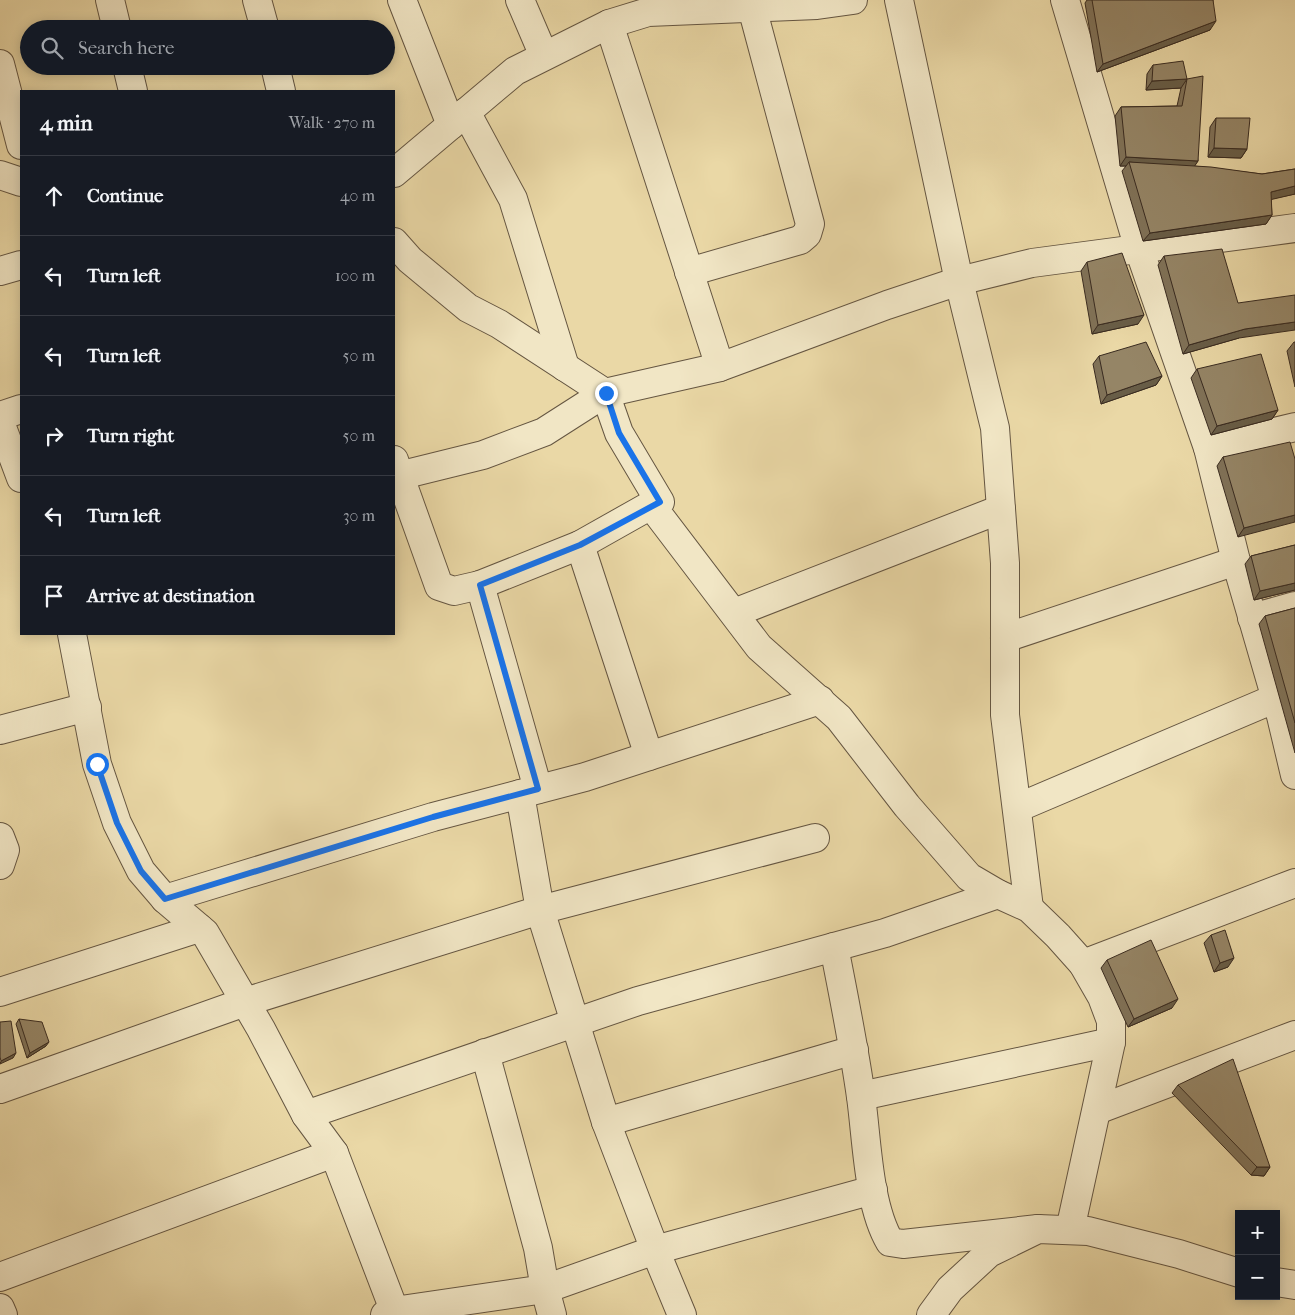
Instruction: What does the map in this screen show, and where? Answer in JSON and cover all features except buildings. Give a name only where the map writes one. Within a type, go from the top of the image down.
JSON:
[{"type":"street","points":[[110,0],[115,20]]},
{"type":"street","points":[[257,0],[263,20]]},
{"type":"street","points":[[402,0],[458,118],[513,199],[565,368]]},
{"type":"street","points":[[520,0],[544,56]]},
{"type":"street","points":[[395,172],[515,70],[609,24],[648,12],[750,4],[817,4],[853,0]]},
{"type":"street","points":[[899,0],[959,280],[995,428],[1005,563],[1005,715],[1029,908]]},
{"type":"street","points":[[1065,0],[1139,249],[1208,448],[1236,561],[1276,698],[1295,775]]},
{"type":"street","points":[[689,272],[800,240],[807,234],[810,224],[750,4]]},
{"type":"street","points":[[609,24],[720,367]]},
{"type":"street","points":[[0,64],[20,141]]},
{"type":"street","points":[[129,75],[133,90]]},
{"type":"street","points":[[277,75],[281,90]]},
{"type":"street","points":[[0,175],[20,182]]},
{"type":"street","points":[[395,243],[410,260],[468,308],[499,324],[606,393],[619,433],[660,502],[651,505],[580,545],[480,585],[454,591],[439,586],[396,471],[483,455],[544,432],[606,393],[720,367],[959,280],[1032,263],[1295,228]]},
{"type":"street","points":[[0,271],[20,265]]},
{"type":"street","points":[[0,416],[20,409]]},
{"type":"street","points":[[0,422],[20,475]]},
{"type":"street","points":[[1208,448],[1295,427]]},
{"type":"street","points":[[651,505],[759,647],[839,718],[906,806],[969,878],[1029,908],[1083,964],[1102,997],[1112,1022],[1111,1042],[1070,1230]]},
{"type":"street","points":[[734,613],[1001,509]]},
{"type":"street","points":[[580,545],[649,756]]},
{"type":"street","points":[[1005,638],[1236,561]]},
{"type":"street","points":[[480,585],[529,791],[540,910],[606,1122],[682,1315]]},
{"type":"street","points":[[1252,618],[1295,606]]},
{"type":"street","points":[[72,635],[97,764],[117,823],[141,871],[165,899],[205,933],[218,953],[306,1115],[334,1153],[392,1314],[549,1302],[655,1250],[873,1190]]},
{"type":"street","points":[[1017,808],[1276,698]]},
{"type":"street","points":[[165,899],[433,817],[585,777],[820,700]]},
{"type":"street","points":[[0,730],[87,707]]},
{"type":"street","points":[[0,837],[5,850],[0,865]]},
{"type":"street","points":[[0,1089],[245,1002],[540,910],[815,838]]},
{"type":"street","points":[[1083,964],[1295,883]]},
{"type":"street","points":[[306,1115],[638,1001],[885,933],[998,894]]},
{"type":"street","points":[[0,992],[199,928]]},
{"type":"street","points":[[834,947],[854,1050],[873,1190],[883,1230],[890,1242],[904,1244],[1038,1229],[1088,1231],[1179,1254],[1235,1272]]},
{"type":"street","points":[[1096,1110],[1295,1035]]},
{"type":"street","points":[[861,1096],[1111,1042]]},
{"type":"street","points":[[606,1122],[854,1050]]},
{"type":"street","points":[[485,1053],[538,1248],[549,1302]]},
{"type":"street","points":[[0,1278],[334,1153]]},
{"type":"street","points":[[931,1315],[950,1290],[989,1253],[1038,1229]]},
{"type":"street","points":[[1280,1283],[1295,1285]]},
{"type":"street","points":[[0,1308],[3,1315]]},
{"type":"route","points":[[97,764],[117,823],[141,871],[165,899],[433,817],[538,789],[480,585],[580,545],[651,505],[660,502],[619,433],[606,393]]}]
